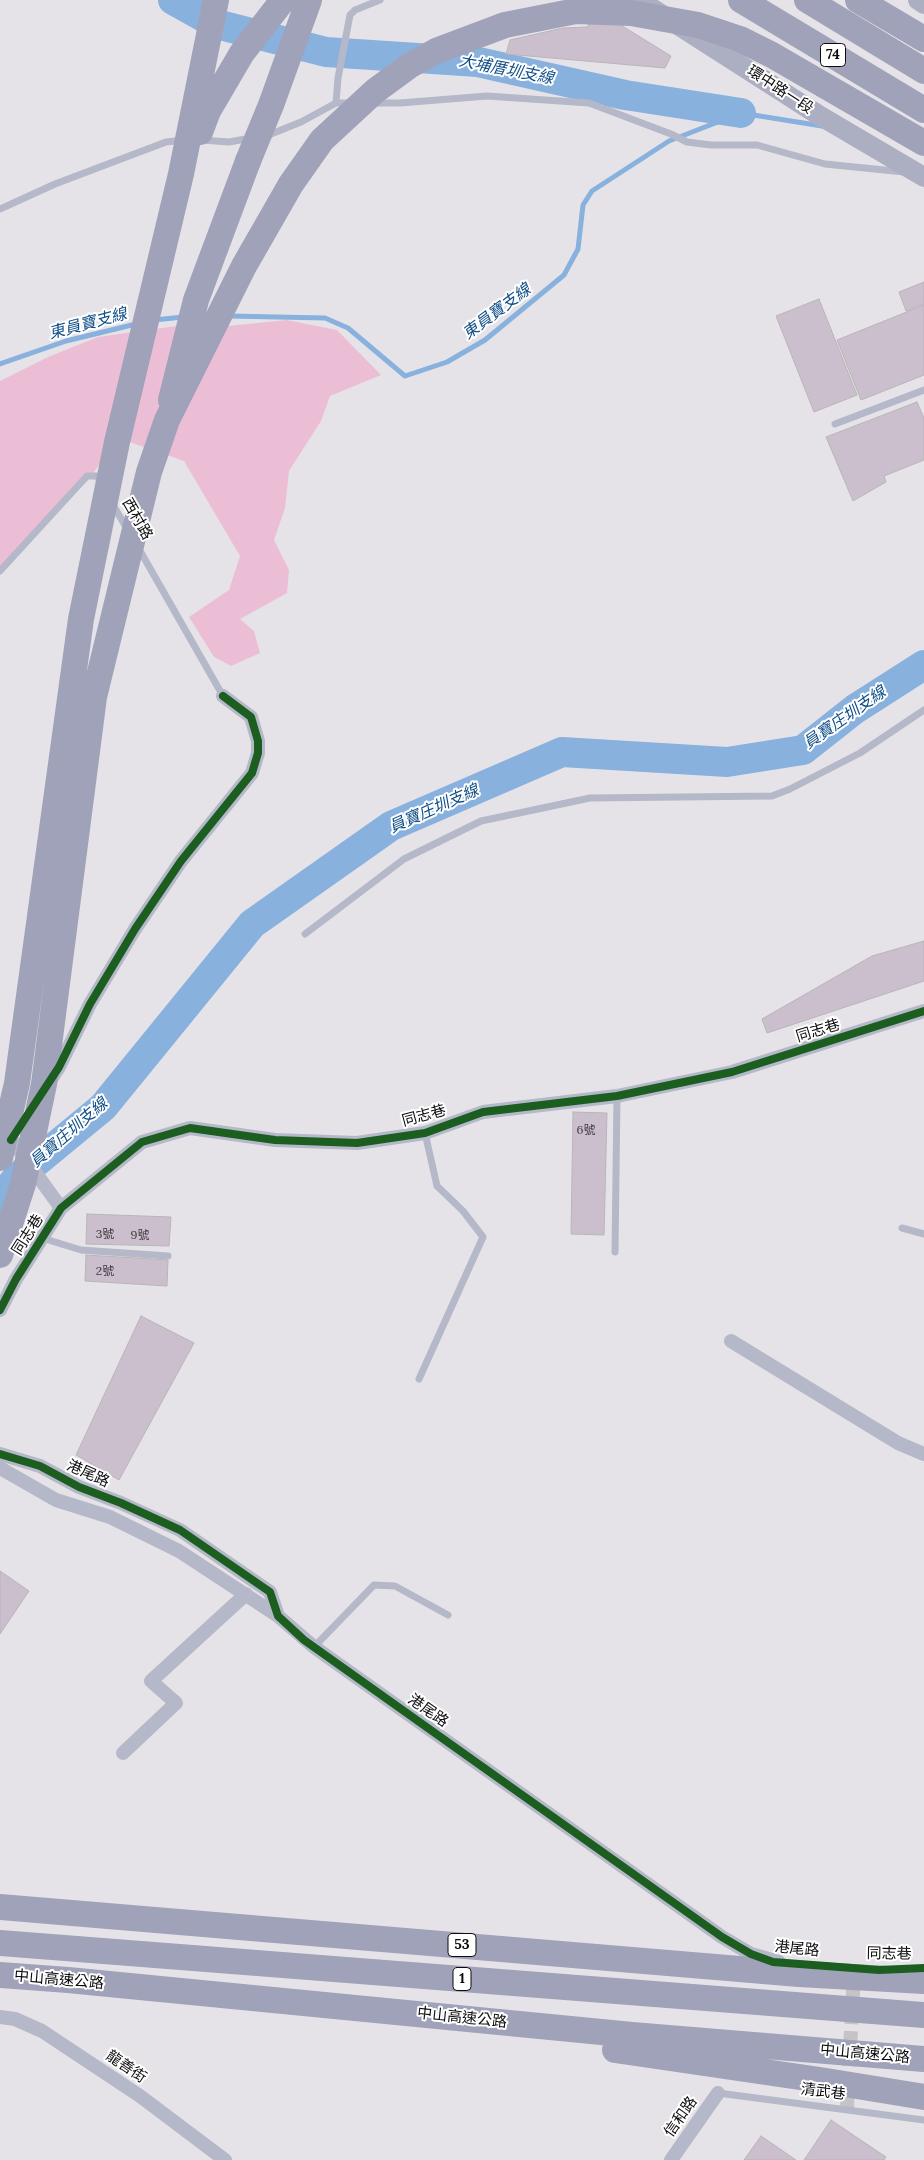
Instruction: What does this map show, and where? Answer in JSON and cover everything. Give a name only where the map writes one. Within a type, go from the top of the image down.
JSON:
[{"type":"highway","points":[[5,1149],[17,1083],[81,619],[116,442],[181,174],[216,0]]},
{"type":"highway","points":[[181,174],[208,111],[225,80],[265,20],[283,0]]},
{"type":"highway","points":[[0,1255],[23,1184],[44,1084],[94,697],[149,472],[167,420],[196,300],[229,207],[271,105],[309,0]]},
{"type":"highway","name":"74","points":[[741,0],[924,110]]},
{"type":"highway","name":"74","points":[[807,0],[924,71]]},
{"type":"highway","points":[[858,0],[924,39]]},
{"type":"highway","points":[[167,420],[244,266],[291,184],[322,140],[375,91],[409,66],[436,51],[484,31],[576,11],[631,12],[698,25],[740,40],[772,55],[924,143]]},
{"type":"highway","name":"53","points":[[0,1907],[799,1974],[924,1981]]},
{"type":"highway","name":"1","points":[[0,1943],[924,2015]]},
{"type":"highway","name":"中山高速公路","points":[[0,1975],[632,2035],[924,2059]]},
{"type":"highway","points":[[277,2000],[810,2078],[924,2097]]},
{"type":"street","name":"環中路一段","points":[[639,0],[817,114],[920,175]]},
{"type":"street","points":[[918,0],[924,4]]},
{"type":"street","points":[[5,1149],[59,1067],[90,1004],[135,929],[181,861],[252,773],[258,753],[258,741],[251,717],[223,696]]},
{"type":"street","name":"同志巷","points":[[0,1310],[61,1208],[142,1142],[190,1128],[275,1140],[357,1143],[425,1133],[483,1112],[617,1096],[732,1072],[924,1011]]},
{"type":"street","points":[[0,1123],[5,1149],[61,1208]]},
{"type":"street","points":[[731,1341],[898,1443],[924,1454]]},
{"type":"street","name":"港尾路","points":[[0,1454],[40,1466],[79,1487],[121,1503],[180,1530],[270,1592],[278,1616],[314,1647],[722,1937],[751,1954],[773,1962],[854,1968]]},
{"type":"street","points":[[0,1468],[56,1500],[110,1517],[179,1551],[278,1616]]},
{"type":"street","points":[[123,1753],[176,1703],[151,1681],[246,1594]]},
{"type":"street","name":"同志巷","points":[[854,1968],[880,1970],[924,1968]]},
{"type":"street","name":"龍善街","points":[[0,2017],[15,2019],[42,2031],[140,2096],[225,2160]]},
{"type":"street","name":"信和路","points":[[671,2160],[718,2093]]},
{"type":"lane","points":[[336,103],[338,78],[350,14],[355,10],[380,0]]},
{"type":"lane","points":[[0,210],[55,184],[166,142],[192,138],[228,142],[266,136],[301,122],[336,103],[400,103],[487,96],[590,103],[687,142],[711,145],[757,145],[825,164],[920,175]]},
{"type":"lane","points":[[836,424],[924,390]]},
{"type":"lane","name":"西村路","points":[[0,571],[87,476],[97,476],[223,696]]},
{"type":"lane","points":[[306,934],[404,859],[481,821],[590,798],[772,796],[860,753],[924,710]]},
{"type":"lane","points":[[615,1252],[617,1096]]},
{"type":"lane","points":[[419,1380],[483,1237],[463,1211],[437,1186],[425,1133]]},
{"type":"lane","points":[[902,1228],[924,1234]]},
{"type":"lane","name":"同志巷","points":[[42,1238],[81,1250],[168,1256]]},
{"type":"lane","points":[[314,1647],[374,1585],[395,1586],[448,1615]]},
{"type":"lane","name":"清武巷","points":[[718,2093],[924,2120]]},
{"type":"shaded area","points":[[287,320],[337,330],[381,375],[330,396],[321,421],[289,471],[285,508],[274,540],[289,570],[287,593],[240,619],[254,631],[260,653],[231,666],[214,657],[189,617],[229,590],[240,556],[184,461],[118,438],[89,479],[0,568],[0,381],[48,357],[98,337],[184,325],[218,327]]},
{"type":"building","points":[[598,11],[671,56],[665,68],[506,54],[510,40],[563,28],[587,27]]},
{"type":"building","points":[[924,282],[924,304],[906,311],[899,292]]},
{"type":"building","points":[[819,299],[857,395],[814,412],[776,316]]},
{"type":"building","points":[[924,305],[924,375],[861,400],[837,340]]},
{"type":"building","points":[[917,402],[924,418],[924,460],[884,476],[886,482],[853,501],[826,437]]},
{"type":"building","points":[[924,941],[924,981],[767,1033],[762,1019],[872,956]]},
{"type":"building","points":[[573,1112],[607,1113],[604,1235],[571,1234]]},
{"type":"building","points":[[87,1214],[171,1217],[169,1246],[86,1244]]},
{"type":"building","points":[[86,1255],[168,1260],[167,1286],[85,1281]]},
{"type":"building","points":[[141,1316],[194,1343],[119,1480],[76,1455]]},
{"type":"building","points":[[0,1571],[29,1591],[0,1634]]},
{"type":"building","points":[[831,2120],[886,2157],[884,2160],[804,2160]]},
{"type":"building","points":[[761,2136],[796,2160],[744,2160]]},
{"type":"waterway","name":"大埔厝圳支線","points":[[173,0],[216,24],[326,52],[478,62],[625,95],[741,113]]},
{"type":"waterway","name":"東員寶支線","points":[[229,316],[325,318],[348,328],[405,376],[447,362],[485,340],[564,275],[578,249],[583,205],[592,191],[669,141],[741,113],[822,126]]},
{"type":"waterway","name":"東員寶支線","points":[[154,320],[183,317]]},
{"type":"waterway","name":"東員寶支線","points":[[0,364],[66,341],[136,324]]},
{"type":"waterway","name":"員寶庄圳支線","points":[[0,1198],[18,1177],[103,1107],[252,924],[391,826],[562,752],[727,762],[803,750],[855,709],[924,665]]},
{"type":"tunnel","points":[[847,2108],[854,1972]]},
{"type":"cycle path","points":[[11,1140],[59,1067],[90,1004],[135,929],[181,861],[252,773],[258,753],[258,741],[251,717],[223,696]]},
{"type":"cycle path","points":[[0,1310],[16,1279],[61,1208],[142,1142],[190,1128],[275,1140],[357,1143],[425,1133],[483,1112],[617,1096],[732,1072],[924,1011]]},
{"type":"cycle path","points":[[0,1454],[40,1466],[79,1487],[121,1503],[180,1530],[270,1592],[278,1616],[304,1640],[722,1937],[751,1954],[773,1962],[879,1970],[924,1968]]}]
